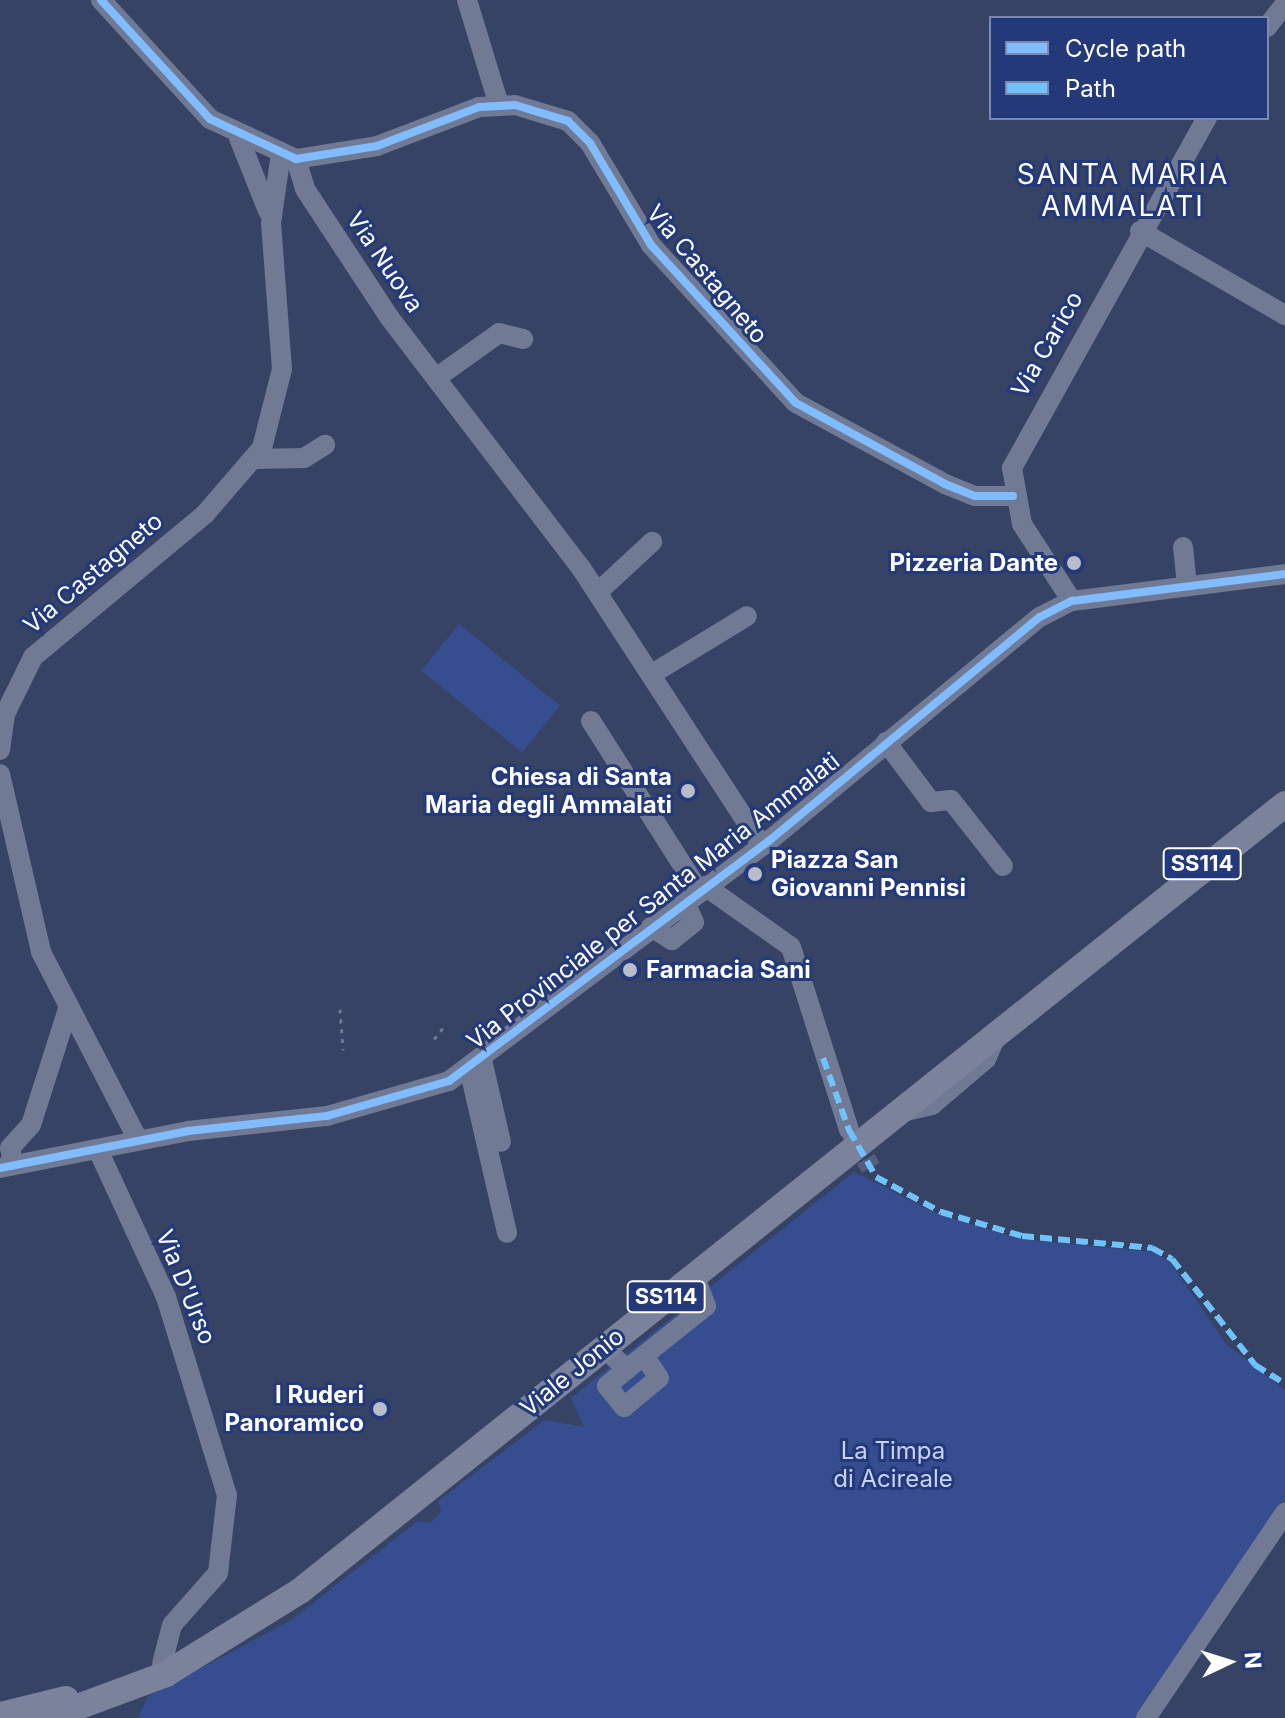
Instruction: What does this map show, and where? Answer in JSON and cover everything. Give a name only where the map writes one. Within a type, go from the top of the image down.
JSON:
[{"type":"main road","name":"Viale Jonio","points":[[1120,934],[1285,795]]},
{"type":"main road","name":"Viale Jonio","points":[[48,1718],[109,1700],[205,1651],[300,1591],[999,1029],[1285,804]]},
{"type":"main road","name":"Viale Jonio","points":[[0,1715],[205,1651]]},
{"type":"street","points":[[101,0],[170,83],[239,138],[288,156],[271,223]]},
{"type":"street","points":[[467,0],[499,105]]},
{"type":"street","points":[[1269,24],[1285,4]]},
{"type":"street","name":"Via Castagneto","points":[[288,156],[331,159],[499,105],[540,111],[580,129],[651,245],[796,403],[945,484],[975,496],[1013,496]]},
{"type":"street","name":"Via Carico","points":[[1072,601],[1029,536],[1013,496],[1019,445],[1206,120]]},
{"type":"street","points":[[239,138],[271,223]]},
{"type":"street","name":"Via Nuova","points":[[288,156],[305,189],[436,378],[598,592],[762,846]]},
{"type":"street","name":"Via Castagneto","points":[[0,750],[5,714],[33,657],[205,514],[255,459],[273,423],[282,369],[271,223]]},
{"type":"street","points":[[1140,231],[1285,315]]},
{"type":"street","points":[[436,378],[499,333],[523,339]]},
{"type":"street","points":[[255,459],[304,458],[325,445]]},
{"type":"street","points":[[598,592],[652,542]]},
{"type":"street","points":[[1183,547],[1187,586]]},
{"type":"street","name":"Via Provinciale per Santa Maria Ammalati","points":[[6,1166],[99,1152],[138,1140],[327,1116],[419,1093],[476,1064],[651,927],[762,846],[1012,635],[1072,601],[1285,574]]},
{"type":"street","points":[[652,674],[747,616]]},
{"type":"street","points":[[591,721],[696,893],[791,947],[823,1058],[849,1130]]},
{"type":"street","points":[[886,742],[931,802],[951,800],[1003,866]]},
{"type":"street","points":[[0,774],[8,853],[41,952],[138,1140]]},
{"type":"street","points":[[6,1166],[10,1148],[31,1125],[68,1009]]},
{"type":"street","points":[[476,1064],[501,1142]]},
{"type":"street","points":[[476,1064],[507,1233]]},
{"type":"street","name":"Via D'Urso","points":[[99,1152],[166,1297],[216,1445],[229,1509],[218,1573],[172,1625],[162,1664]]},
{"type":"street","points":[[603,1347],[635,1363],[706,1306],[694,1274]]},
{"type":"street","points":[[1146,1718],[1285,1513]]},
{"type":"path","points":[[340,1009],[343,1050]]},
{"type":"path","points":[[434,1039],[443,1028]]},
{"type":"green space","points":[[459,624],[560,706],[522,752],[421,671]]},
{"type":"green space","name":"La Timpa di Acireale","points":[[854,1172],[939,1215],[1020,1239],[1152,1252],[1170,1262],[1226,1344],[1285,1390],[1285,1501],[1141,1718],[138,1718],[148,1696],[290,1621],[418,1521],[431,1523],[441,1511],[438,1501],[545,1420],[584,1427],[571,1398]]},
{"type":"tunnel","points":[[851,1133],[871,1168]]},
{"type":"marked path","points":[[823,1058],[849,1130],[876,1177],[941,1212],[1022,1236],[1152,1248],[1172,1259],[1255,1365],[1285,1384]]},
{"type":"cycle path","points":[[101,0],[210,119],[296,159],[377,146],[479,107],[515,105],[568,121],[590,143],[651,245],[796,403],[945,484],[975,496],[1013,496]]},
{"type":"cycle path","points":[[0,1168],[188,1131],[327,1116],[449,1081],[770,840],[1040,617],[1072,601],[1285,574]]},
{"type":"place","name":"Pizzeria Dante","points":[[1074,563]]},
{"type":"place","name":"Chiesa di Santa Maria degli Ammalati","points":[[688,791]]},
{"type":"place","name":"Piazza San Giovanni Pennisi","points":[[755,874]]},
{"type":"place","name":"Farmacia Sani","points":[[630,970]]},
{"type":"place","name":"I Ruderi Panoramico","points":[[380,1409]]},
{"type":"district","name":"SANTA MARIA AMMALATI","points":[[1123,190]]}]
